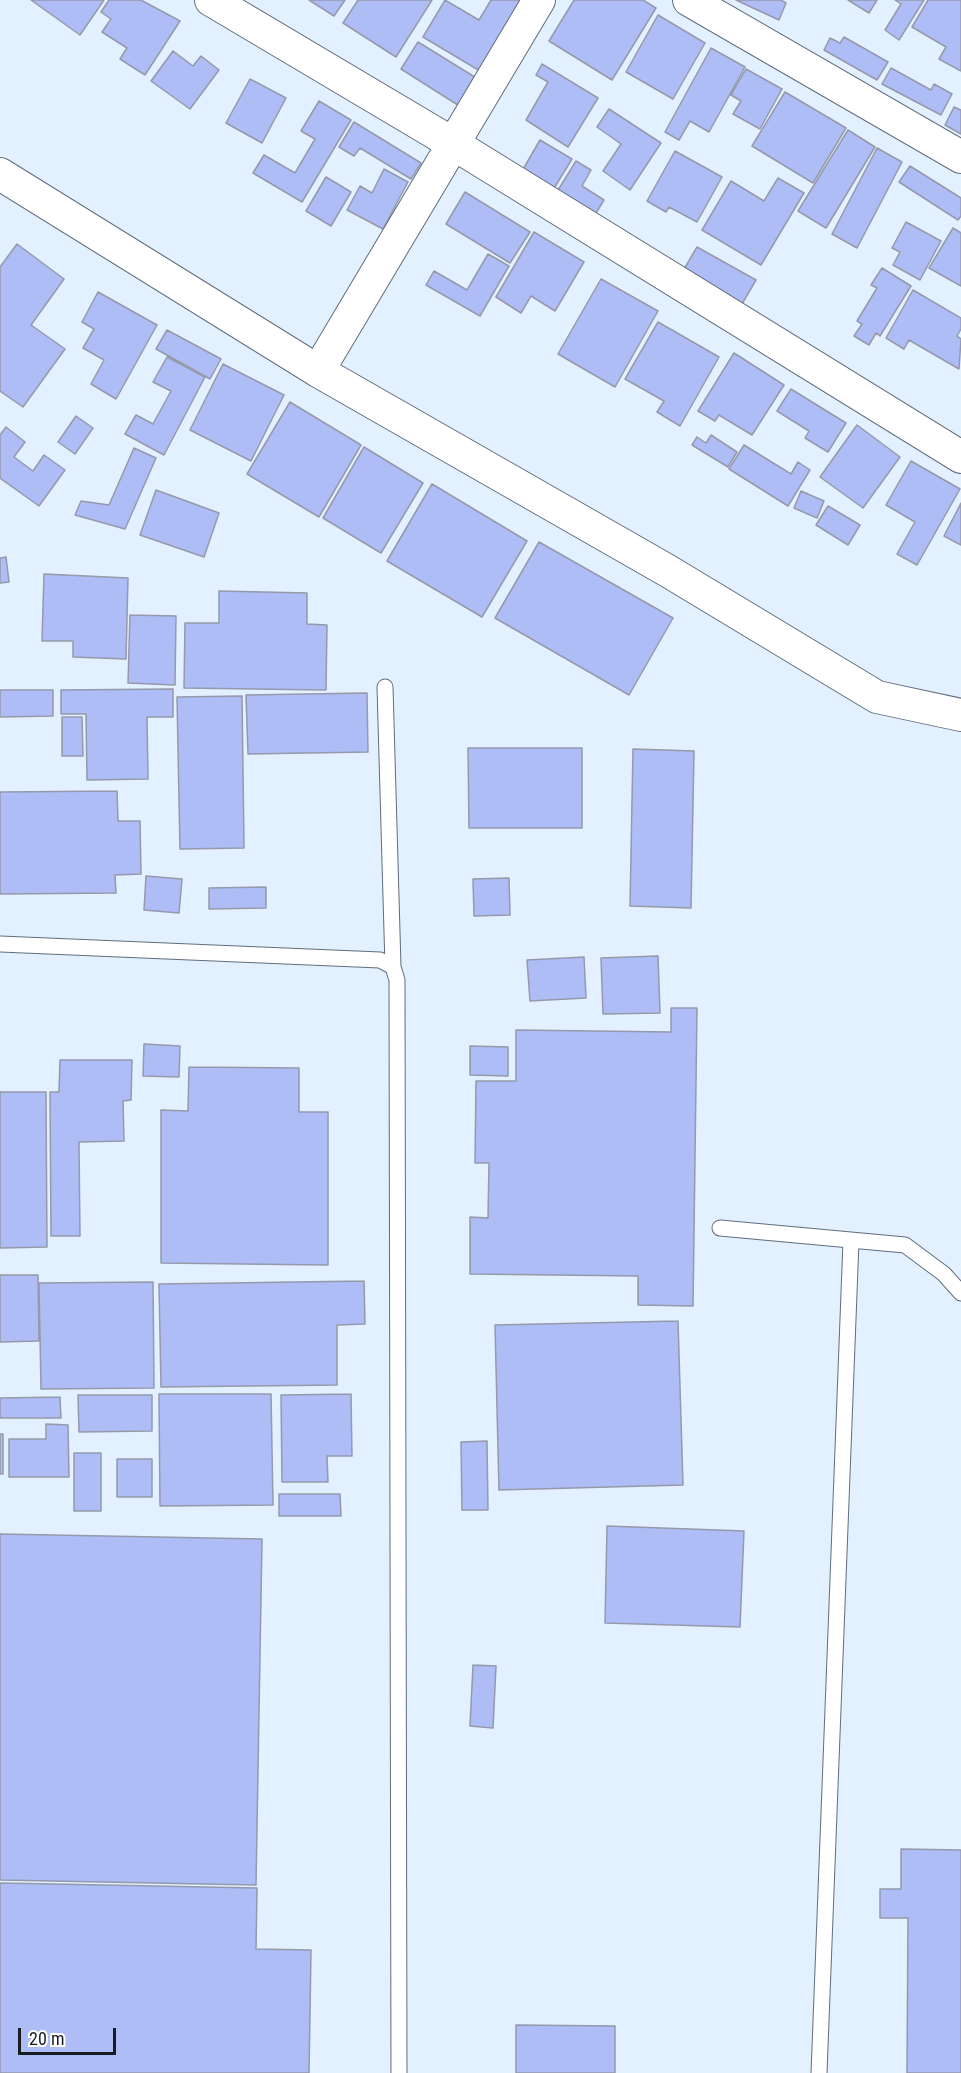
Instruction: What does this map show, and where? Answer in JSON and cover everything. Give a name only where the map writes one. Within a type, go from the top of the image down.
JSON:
[{"type":"street","points":[[211,0],[452,143],[961,457]]},
{"type":"street","points":[[318,371],[539,0]]},
{"type":"street","points":[[689,0],[961,157]]},
{"type":"street","points":[[0,174],[318,371],[668,571],[877,697],[961,715]]},
{"type":"lane","points":[[385,687],[393,967],[397,980],[399,2073]]},
{"type":"lane","points":[[0,944],[380,960],[393,967]]},
{"type":"lane","points":[[720,1228],[905,1245],[944,1274],[961,1293]]},
{"type":"lane","points":[[819,2073],[851,1241]]},
{"type":"building","points":[[31,0],[104,0],[80,35]]},
{"type":"building","points":[[109,0],[141,0],[180,21],[145,75],[120,59],[127,48],[102,32],[111,19],[101,12]]},
{"type":"building","points":[[309,0],[345,0],[334,16]]},
{"type":"building","points":[[358,0],[432,0],[396,57],[343,23]]},
{"type":"building","points":[[445,0],[479,20],[491,0],[525,0],[480,71],[423,37]]},
{"type":"building","points":[[574,0],[643,0],[656,8],[612,80],[549,41]]},
{"type":"building","points":[[736,0],[781,0],[786,3],[779,20]]},
{"type":"building","points":[[848,0],[877,0],[869,13]]},
{"type":"building","points":[[895,0],[924,0],[899,40],[885,30],[901,4]]},
{"type":"building","points":[[928,0],[961,0],[961,71],[939,59],[946,47],[912,27]]},
{"type":"building","points":[[658,15],[705,43],[673,99],[626,72]]},
{"type":"building","points":[[844,37],[888,62],[877,80],[824,50],[830,38],[840,43]]},
{"type":"building","points":[[418,42],[478,79],[461,107],[401,69]]},
{"type":"building","points":[[711,48],[745,67],[709,132],[690,121],[679,140],[665,132]]},
{"type":"building","points":[[173,51],[193,66],[201,56],[219,70],[190,109],[151,81]]},
{"type":"building","points":[[542,64],[598,98],[568,147],[526,120],[548,82],[536,75]]},
{"type":"building","points":[[891,68],[931,90],[934,84],[952,94],[941,115],[882,84]]},
{"type":"building","points":[[746,69],[782,89],[760,129],[733,114],[741,101],[731,95]]},
{"type":"building","points":[[250,79],[286,98],[262,143],[226,123]]},
{"type":"building","points":[[785,92],[846,128],[813,183],[752,146]]},
{"type":"building","points":[[319,101],[351,120],[302,202],[253,173],[264,155],[295,173],[315,139],[301,131]]},
{"type":"building","points":[[954,107],[961,110],[961,134],[945,125]]},
{"type":"building","points":[[609,109],[661,143],[630,190],[603,171],[621,144],[597,127]]},
{"type":"building","points":[[354,122],[421,163],[411,179],[360,148],[354,156],[339,147]]},
{"type":"building","points":[[848,130],[875,147],[826,228],[798,211]]},
{"type":"building","points":[[540,140],[572,159],[553,190],[522,171]]},
{"type":"building","points":[[877,148],[902,162],[857,248],[832,234]]},
{"type":"building","points":[[675,151],[722,177],[697,222],[669,207],[666,212],[647,201]]},
{"type":"building","points":[[576,161],[591,170],[582,186],[604,200],[593,218],[555,195]]},
{"type":"building","points":[[910,166],[961,198],[961,216],[958,220],[899,182]]},
{"type":"building","points":[[384,169],[408,182],[383,229],[347,210],[360,186],[372,193]]},
{"type":"building","points":[[326,177],[351,192],[331,226],[306,211]]},
{"type":"building","points":[[778,178],[804,193],[761,265],[702,230],[731,181],[764,201]]},
{"type":"building","points":[[465,192],[530,232],[510,263],[446,224]]},
{"type":"building","points":[[906,222],[941,241],[920,280],[893,265],[900,252],[892,248]]},
{"type":"building","points":[[953,228],[961,233],[961,286],[929,268]]},
{"type":"building","points":[[534,232],[584,262],[555,311],[531,296],[521,313],[496,297]]},
{"type":"building","points":[[17,244],[64,279],[31,325],[65,349],[23,407],[0,391],[0,267]]},
{"type":"building","points":[[697,247],[756,280],[742,304],[683,271]]},
{"type":"building","points":[[488,254],[509,266],[480,316],[426,285],[434,271],[467,290]]},
{"type":"building","points":[[882,268],[911,286],[880,336],[876,333],[869,345],[854,336],[862,324],[857,321],[877,288],[871,285]]},
{"type":"building","points":[[601,279],[658,311],[615,387],[558,354]]},
{"type":"building","points":[[913,290],[961,318],[961,329],[957,336],[961,339],[959,369],[909,340],[904,349],[886,338]]},
{"type":"building","points":[[98,292],[157,325],[116,399],[91,384],[104,360],[83,348],[94,329],[82,322]]},
{"type":"building","points":[[658,322],[719,357],[680,426],[657,412],[664,401],[625,379]]},
{"type":"building","points":[[167,330],[221,359],[210,379],[156,349]]},
{"type":"building","points":[[734,353],[784,385],[752,435],[719,415],[715,421],[698,411]]},
{"type":"building","points":[[167,357],[205,377],[164,455],[125,434],[136,415],[153,424],[171,391],[153,382]]},
{"type":"building","points":[[223,364],[284,395],[251,461],[190,430]]},
{"type":"building","points":[[791,389],[846,423],[828,452],[805,438],[809,431],[777,411]]},
{"type":"building","points":[[290,402],[361,445],[319,517],[247,474]]},
{"type":"building","points":[[76,416],[93,428],[75,454],[58,442]]},
{"type":"building","points":[[857,425],[900,457],[863,508],[820,477]]},
{"type":"building","points":[[6,427],[25,442],[14,457],[33,471],[44,455],[65,470],[39,506],[0,478],[0,435]]},
{"type":"building","points":[[711,435],[737,452],[728,467],[692,445],[697,437],[706,443]]},
{"type":"building","points":[[744,445],[791,474],[798,462],[810,470],[788,506],[729,469]]},
{"type":"building","points":[[364,447],[423,483],[381,553],[323,518]]},
{"type":"building","points":[[134,448],[156,458],[125,529],[75,515],[81,501],[109,505]]},
{"type":"building","points":[[911,461],[960,489],[917,565],[897,554],[915,522],[886,505]]},
{"type":"building","points":[[432,484],[527,541],[482,617],[387,561]]},
{"type":"building","points":[[156,490],[219,513],[204,557],[140,535]]},
{"type":"building","points":[[801,491],[824,501],[817,518],[794,508]]},
{"type":"building","points":[[961,503],[961,545],[944,536]]},
{"type":"building","points":[[828,506],[860,525],[848,545],[816,525]]},
{"type":"building","points":[[539,542],[673,618],[629,695],[495,618]]},
{"type":"building","points":[[6,557],[9,582],[0,583],[0,558]]},
{"type":"building","points":[[44,574],[128,578],[126,659],[73,657],[73,641],[42,641]]},
{"type":"building","points":[[219,591],[307,593],[307,624],[327,625],[326,690],[184,688],[185,623],[219,623]]},
{"type":"building","points":[[130,615],[176,616],[175,685],[128,683]]},
{"type":"building","points":[[173,689],[173,717],[147,717],[148,779],[87,780],[86,714],[61,714],[61,690]]},
{"type":"building","points":[[0,690],[53,690],[53,716],[0,717]]},
{"type":"building","points":[[367,693],[368,752],[248,754],[246,695]]},
{"type":"building","points":[[242,696],[244,848],[180,849],[177,697]]},
{"type":"building","points":[[62,717],[82,717],[83,756],[62,756]]},
{"type":"building","points":[[468,748],[582,748],[582,828],[469,828]]},
{"type":"building","points":[[633,749],[694,751],[691,908],[630,906]]},
{"type":"building","points":[[117,791],[118,821],[140,821],[141,874],[115,875],[116,893],[0,894],[0,792]]},
{"type":"building","points":[[146,876],[182,879],[179,913],[144,910]]},
{"type":"building","points":[[509,878],[510,915],[474,916],[473,879]]},
{"type":"building","points":[[266,887],[266,908],[209,909],[209,888]]},
{"type":"building","points":[[658,956],[660,1013],[603,1014],[601,958]]},
{"type":"building","points":[[584,957],[586,998],[530,1001],[527,960]]},
{"type":"building","points":[[671,1008],[697,1008],[693,1306],[638,1305],[638,1276],[470,1274],[470,1217],[488,1218],[489,1163],[475,1163],[476,1081],[516,1081],[516,1030],[671,1032]]},
{"type":"building","points":[[144,1044],[180,1046],[179,1077],[143,1076]]},
{"type":"building","points":[[470,1046],[508,1047],[508,1076],[470,1075]]},
{"type":"building","points":[[60,1060],[132,1060],[131,1100],[123,1101],[124,1141],[79,1142],[80,1236],[51,1236],[50,1092],[59,1092]]},
{"type":"building","points":[[189,1067],[299,1068],[299,1112],[328,1112],[328,1265],[161,1263],[161,1110],[188,1111]]},
{"type":"building","points":[[0,1092],[46,1092],[47,1247],[0,1248]]},
{"type":"building","points":[[0,1275],[38,1275],[39,1341],[0,1342]]},
{"type":"building","points":[[364,1281],[365,1324],[337,1325],[337,1385],[161,1387],[159,1284]]},
{"type":"building","points":[[153,1282],[154,1388],[41,1389],[39,1283]]},
{"type":"building","points":[[678,1321],[683,1485],[499,1490],[495,1325]]},
{"type":"building","points":[[159,1394],[271,1394],[273,1505],[160,1506]]},
{"type":"building","points":[[351,1394],[352,1456],[327,1456],[328,1482],[282,1482],[281,1395]]},
{"type":"building","points":[[78,1395],[152,1395],[152,1431],[79,1432]]},
{"type":"building","points":[[60,1397],[61,1418],[0,1418],[0,1398]]},
{"type":"building","points":[[46,1424],[68,1425],[69,1477],[9,1477],[9,1439],[46,1439]]},
{"type":"building","points":[[0,1434],[3,1434],[3,1474],[0,1474]]},
{"type":"building","points":[[487,1441],[488,1510],[462,1510],[461,1442]]},
{"type":"building","points":[[74,1453],[101,1453],[101,1511],[74,1511]]},
{"type":"building","points":[[117,1459],[152,1459],[152,1497],[117,1497]]},
{"type":"building","points":[[279,1494],[340,1494],[341,1516],[279,1516]]},
{"type":"building","points":[[607,1526],[744,1531],[740,1627],[605,1623]]},
{"type":"building","points":[[0,1534],[262,1539],[256,1885],[0,1880]]},
{"type":"building","points":[[473,1665],[496,1666],[493,1728],[470,1726]]},
{"type":"building","points":[[901,1849],[961,1850],[961,2073],[907,2073],[908,1918],[880,1918],[880,1889],[901,1889]]},
{"type":"building","points":[[0,1883],[257,1888],[256,1949],[311,1950],[309,2073],[0,2073]]},
{"type":"building","points":[[516,2025],[615,2026],[615,2073],[516,2073]]}]
